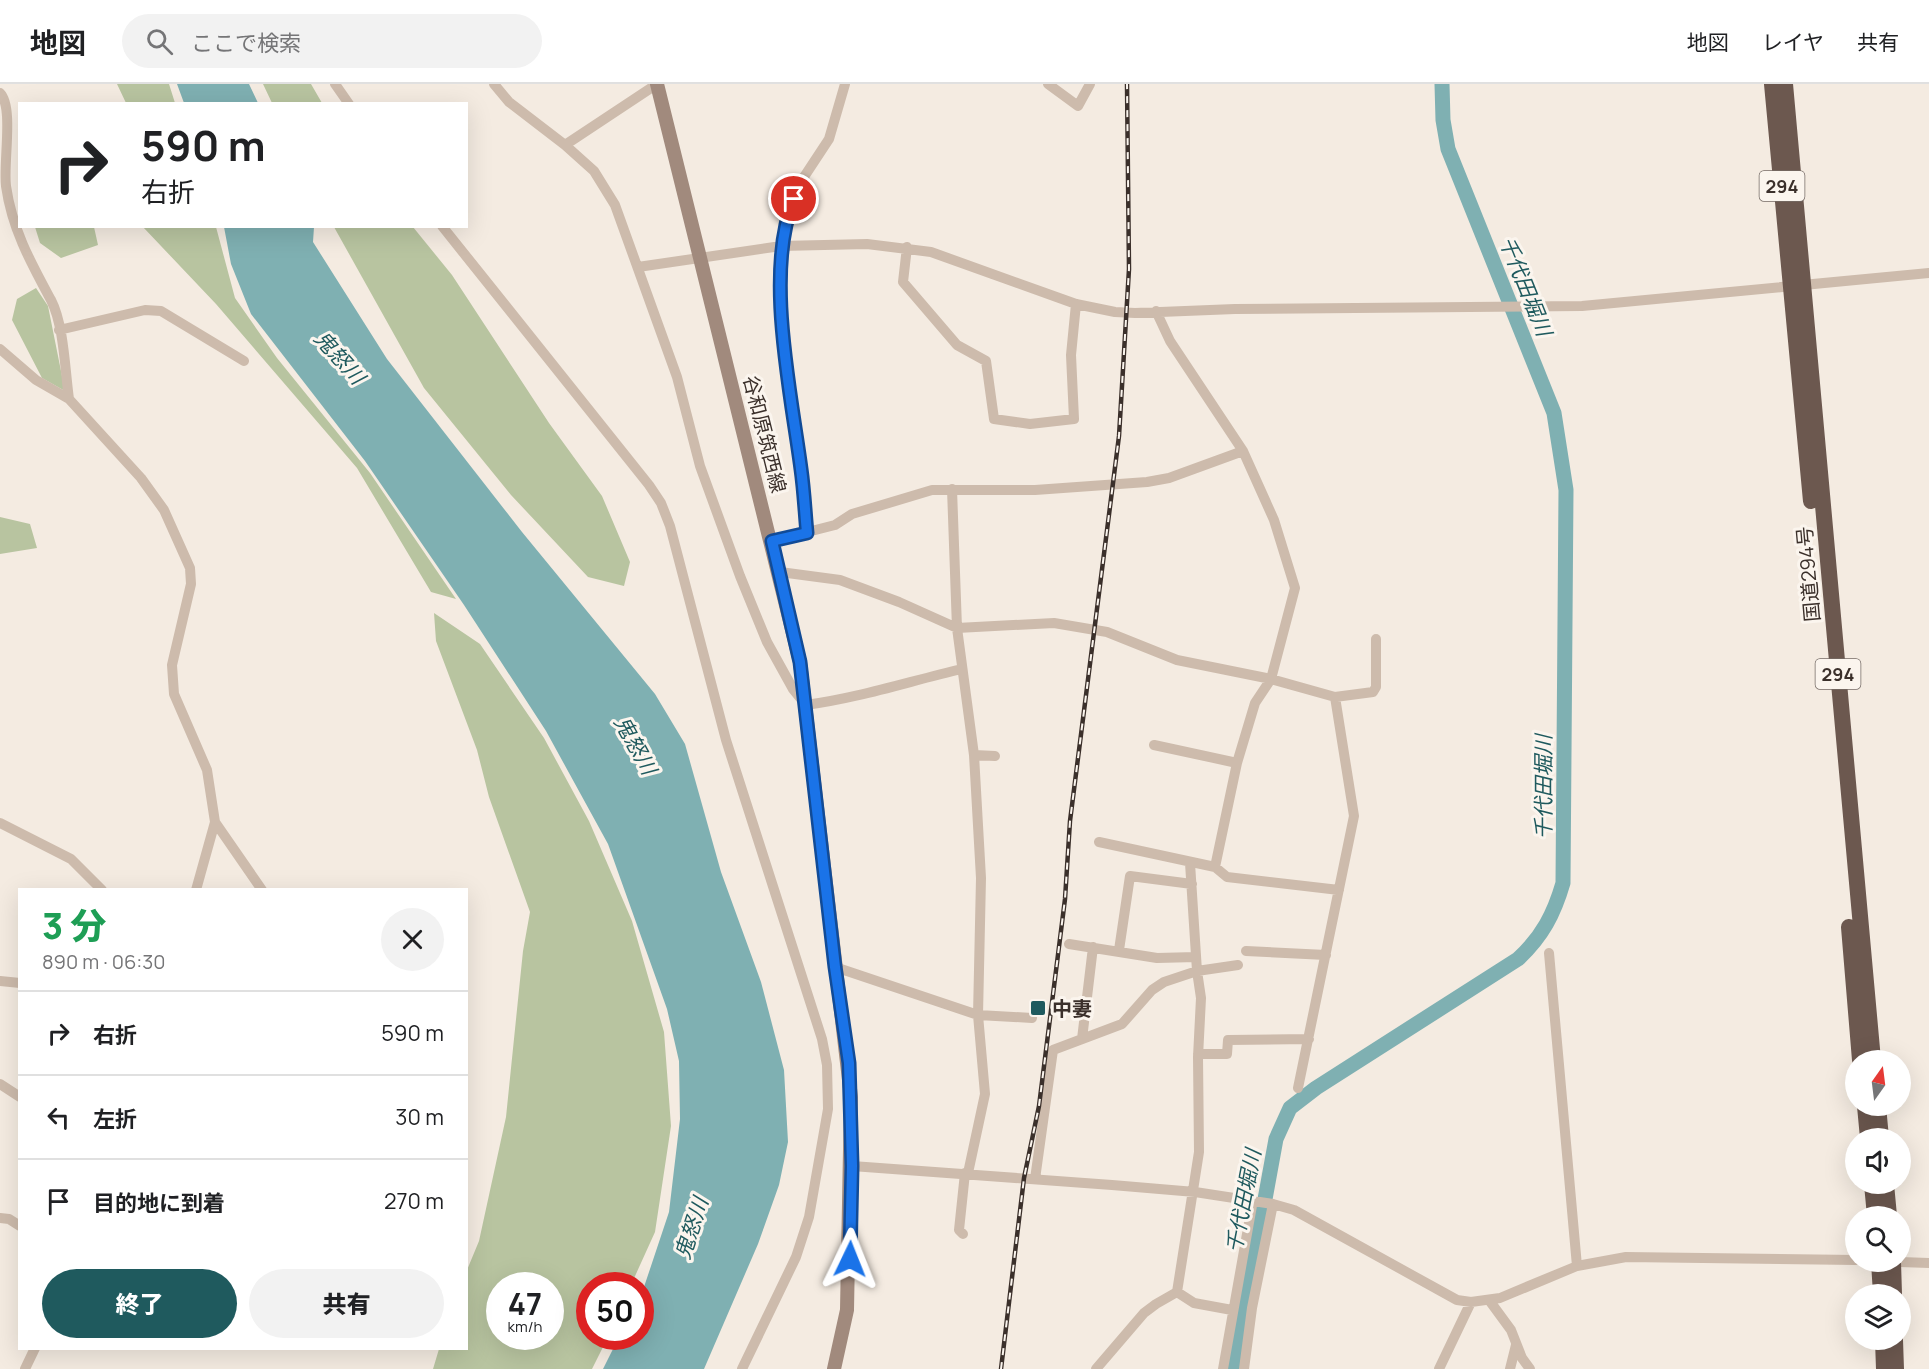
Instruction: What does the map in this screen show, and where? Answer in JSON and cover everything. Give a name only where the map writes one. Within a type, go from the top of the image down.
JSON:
[{"type":"highway","name":"国道294号","points":[[1772,84],[1798,287],[1872,1050]]},
{"type":"highway","name":"国道294号","points":[[1785,84],[1798,287],[1859,1050]]},
{"type":"highway","points":[[1883,1350],[1884,1369]]},
{"type":"highway","points":[[1895,1350],[1896,1369]]},
{"type":"main road","name":"谷和原筑西線","points":[[657,84],[780,572],[800,662],[806,705],[835,967],[849,1063],[852,1166],[847,1310],[834,1369]]},
{"type":"street","points":[[335,84],[348,102]]},
{"type":"street","points":[[494,84],[509,102],[565,145],[594,171],[615,206],[677,377],[700,466],[740,576],[767,642],[793,689],[806,705],[845,700],[893,685],[962,669]]},
{"type":"street","points":[[565,145],[657,84]]},
{"type":"street","points":[[807,533],[784,344],[781,246],[786,218],[802,180],[829,138],[840,110],[845,84]]},
{"type":"street","points":[[1048,84],[1078,106],[1090,84]]},
{"type":"street","points":[[0,93],[9,110],[3,167],[9,211],[28,259],[52,301],[59,330],[69,399]]},
{"type":"street","points":[[444,228],[661,503],[670,526],[726,740],[822,1039],[827,1065],[828,1109],[808,1216],[796,1257],[742,1369]]},
{"type":"street","points":[[638,267],[781,246],[867,244],[907,248],[979,268],[1076,304],[1115,312],[1582,306],[1929,273]]},
{"type":"street","points":[[907,248],[903,282],[957,345],[986,361],[994,419],[1030,424],[1074,419],[1071,355],[1076,304]]},
{"type":"street","points":[[59,330],[145,310],[161,311],[244,361]]},
{"type":"street","points":[[1156,311],[1170,341],[1243,451],[1274,520],[1295,588],[1271,679],[1255,703],[1237,763],[1215,867]]},
{"type":"street","points":[[0,349],[36,380],[69,399],[141,478],[164,510],[190,568],[192,584],[172,665],[174,694],[207,770],[215,822],[197,888]]},
{"type":"street","points":[[772,541],[835,525],[852,514],[891,500],[932,490],[1035,490],[1147,482],[1169,478],[1243,451]]},
{"type":"street","points":[[952,489],[957,628],[974,755],[981,878],[978,1015],[985,1067],[985,1094],[966,1173],[959,1230],[963,1234]]},
{"type":"street","points":[[780,572],[840,580],[957,628],[1054,623],[1107,632],[1177,660],[1271,679],[1335,697],[1373,692],[1376,687],[1376,639]]},
{"type":"street","points":[[1298,1088],[1354,816],[1335,697]]},
{"type":"street","points":[[1154,745],[1237,763]]},
{"type":"street","points":[[974,755],[995,756]]},
{"type":"street","points":[[215,822],[261,888]]},
{"type":"street","points":[[0,823],[71,859],[100,888]]},
{"type":"street","points":[[1099,842],[1215,867],[1227,877],[1339,890]]},
{"type":"street","points":[[1096,1369],[1144,1313],[1177,1292],[1195,1192],[1199,1152],[1198,1054],[1202,998],[1197,971],[1191,863]]},
{"type":"street","points":[[1119,950],[1130,876],[1192,884]]},
{"type":"street","points":[[1069,944],[1119,950],[1157,958],[1196,957]]},
{"type":"street","points":[[1082,1039],[1093,947]]},
{"type":"street","points":[[1246,951],[1326,956]]},
{"type":"street","points":[[1549,953],[1577,1266]]},
{"type":"street","points":[[1035,1179],[1050,1057],[1053,1050],[1122,1024],[1152,990],[1164,982],[1197,971],[1238,964]]},
{"type":"street","points":[[835,967],[978,1015],[1032,1018]]},
{"type":"street","points":[[0,981],[18,984]]},
{"type":"street","points":[[1198,1054],[1227,1054],[1228,1040],[1309,1039]]},
{"type":"street","points":[[0,1083],[18,1096]]},
{"type":"street","points":[[852,1166],[1195,1192],[1273,1204],[1294,1210],[1457,1300],[1472,1302],[1490,1300],[1577,1266],[1626,1257],[1845,1260]]},
{"type":"street","points":[[1223,1369],[1253,1200]]},
{"type":"street","points":[[1244,1369],[1252,1308],[1273,1204]]},
{"type":"street","points":[[0,1218],[9,1219],[18,1225]]},
{"type":"street","points":[[1911,1262],[1929,1263]]},
{"type":"street","points":[[1177,1292],[1194,1303],[1232,1311]]},
{"type":"street","points":[[1490,1300],[1511,1330],[1516,1345],[1530,1369]]},
{"type":"street","points":[[1439,1369],[1472,1302]]},
{"type":"street","points":[[1510,1369],[1516,1345]]},
{"type":"street","points":[[25,1369],[34,1350]]},
{"type":"green space","points":[[117,84],[169,84],[175,102],[126,102]]},
{"type":"green space","points":[[263,84],[311,84],[321,102],[272,102]]},
{"type":"green space","points":[[35,228],[94,228],[98,245],[61,258],[40,243]]},
{"type":"green space","points":[[144,228],[216,228],[235,298],[277,358],[370,473],[456,599],[431,592],[357,468],[216,304]]},
{"type":"green space","points":[[335,228],[414,228],[452,275],[549,423],[602,496],[630,562],[624,586],[588,577],[511,495],[424,388]]},
{"type":"green space","points":[[36,288],[48,306],[65,391],[42,378],[12,320],[17,299]]},
{"type":"green space","points":[[0,517],[30,524],[37,548],[0,554]]},
{"type":"green space","points":[[434,613],[480,644],[544,738],[589,821],[632,921],[664,1032],[671,1126],[655,1232],[637,1272],[576,1272],[576,1350],[602,1350],[592,1369],[433,1369],[439,1350],[468,1350],[468,1268],[479,1241],[506,1117],[523,951],[530,912],[489,797],[477,750],[436,641]]},
{"type":"water","points":[[177,84],[249,84],[258,102],[184,102]]},
{"type":"water","name":"鬼怒川","points":[[224,228],[314,228],[313,242],[387,359],[522,532],[655,694],[685,744],[721,872],[761,982],[784,1070],[788,1142],[779,1185],[758,1244],[704,1369],[603,1369],[612,1350],[654,1350],[654,1272],[649,1272],[669,1212],[680,1119],[679,1061],[667,1009],[608,844],[546,731],[464,605],[365,461],[251,314],[231,264]]},
{"type":"waterway","name":"千代田堀川","points":[[1234,1369],[1276,1139],[1290,1108],[1316,1088],[1518,959],[1534,942],[1546,924],[1556,905],[1563,883],[1566,490],[1554,413],[1448,149],[1443,120],[1442,84]]},
{"type":"railway","points":[[1001,1369],[1024,1178],[1039,1106],[1065,899],[1070,821],[1119,436],[1129,269],[1127,84]]},
{"type":"place","name":"中妻","points":[[1038,1008]]},
{"type":"route","points":[[794,199],[786,218],[781,246],[782,316],[802,473],[807,533],[772,541],[800,662],[835,967],[849,1063],[852,1166],[850,1259]]}]
